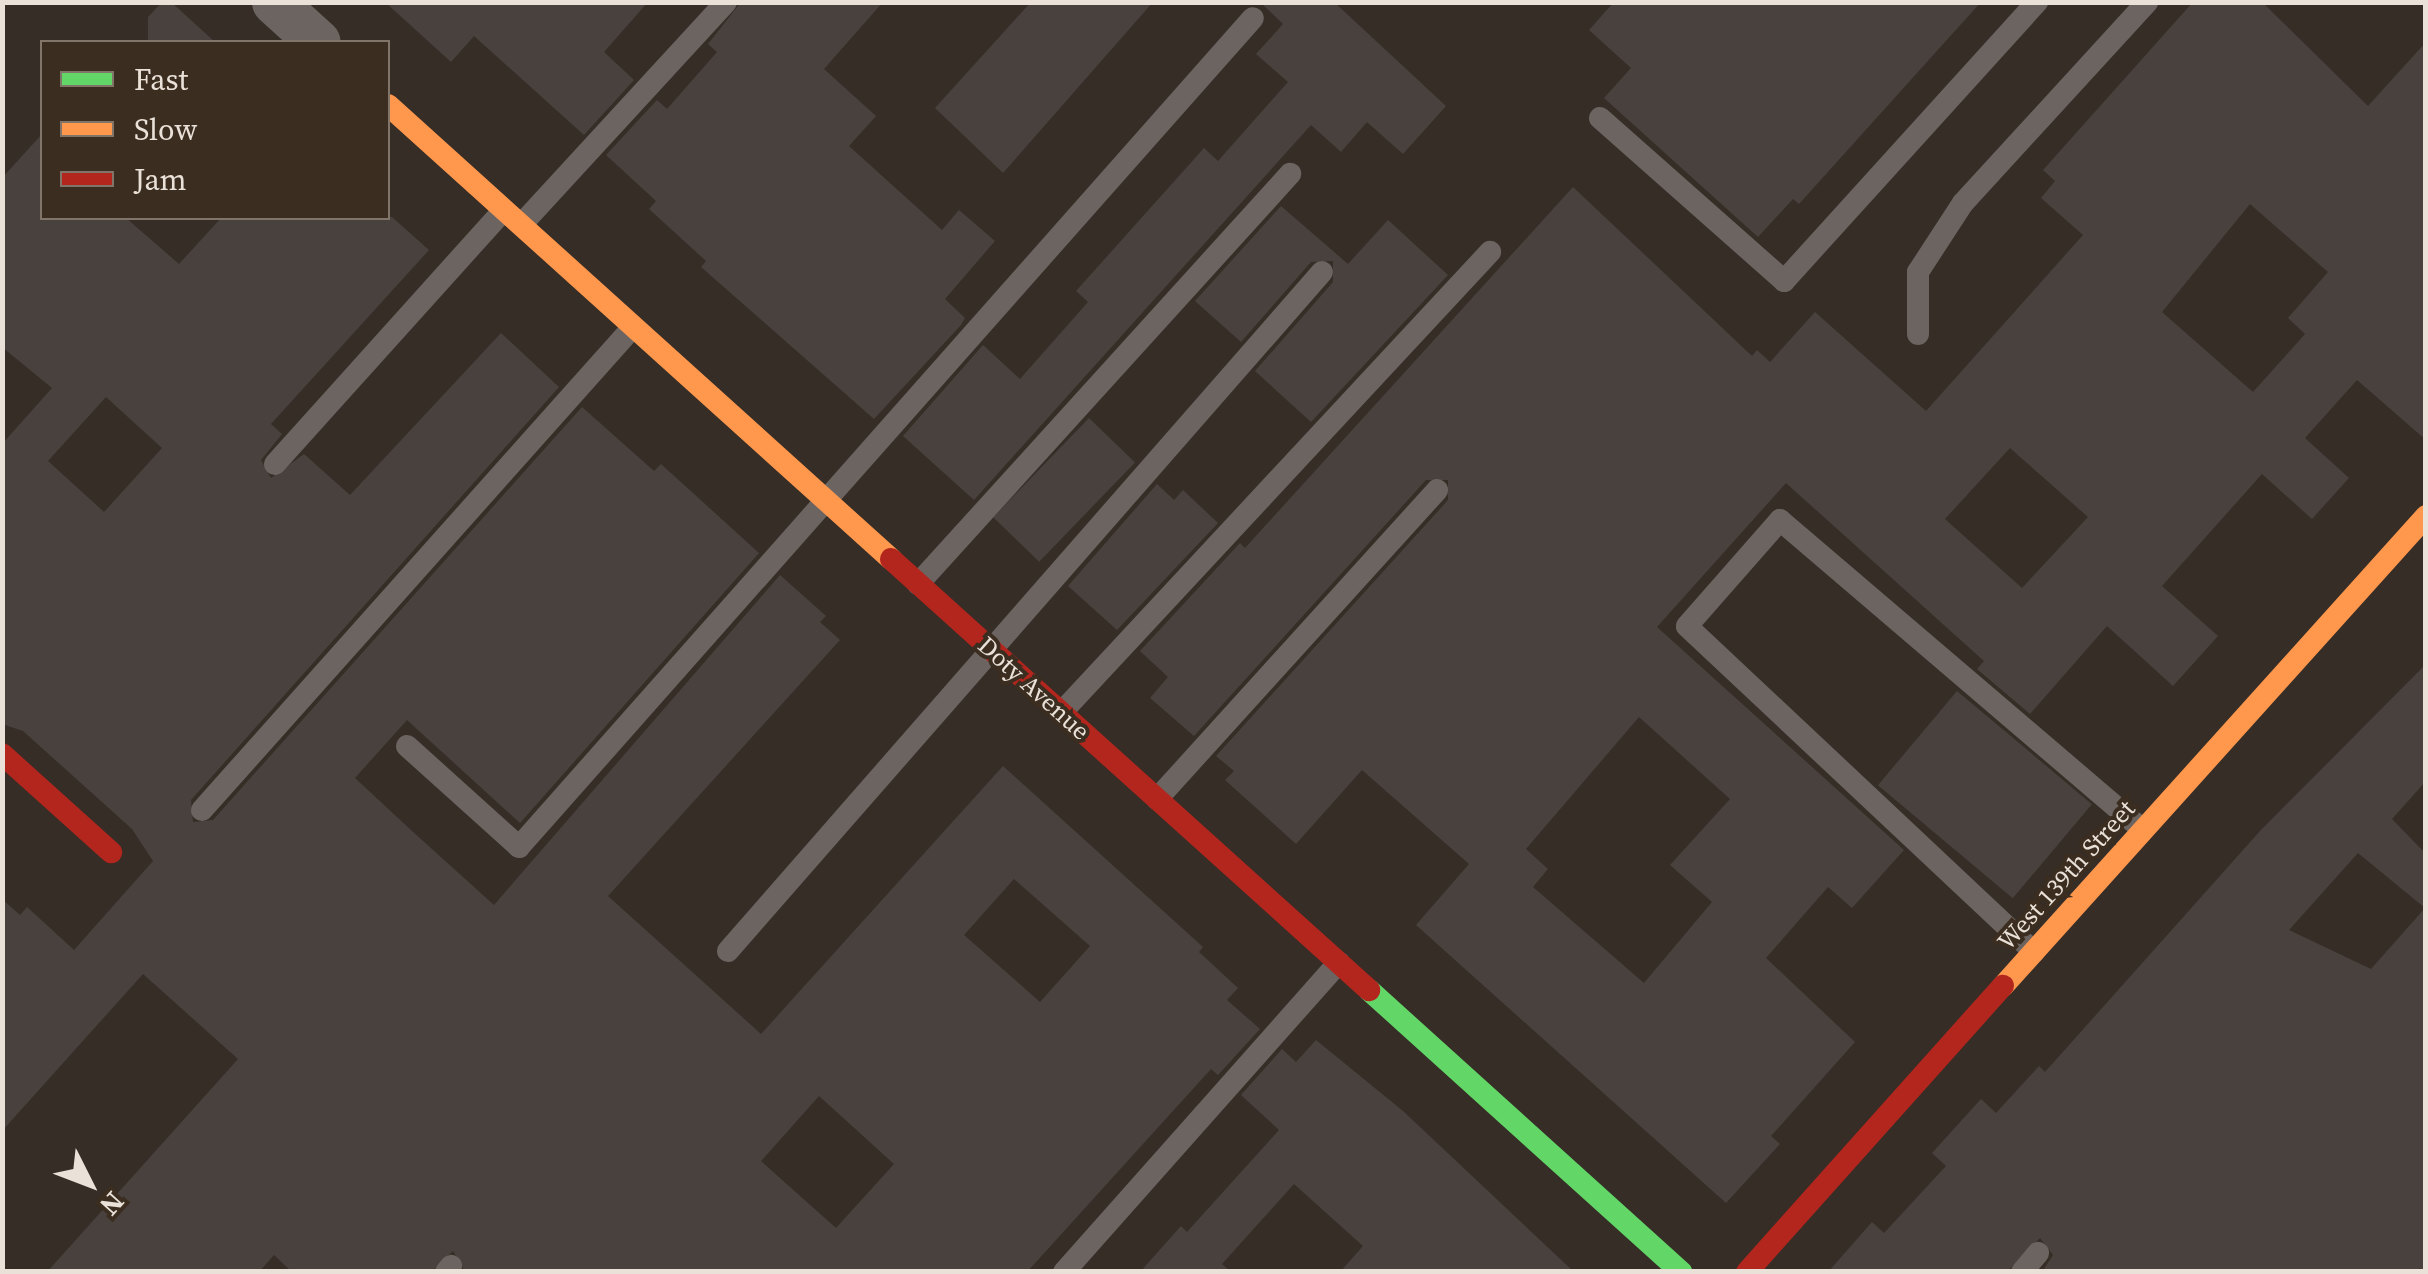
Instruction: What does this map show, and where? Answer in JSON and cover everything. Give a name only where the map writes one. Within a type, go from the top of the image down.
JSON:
[{"type":"street","points":[[274,2],[316,40]]},
{"type":"street","name":"Doty Avenue","points":[[390,107],[1681,1272]]},
{"type":"street","name":"West 139th Street","points":[[1747,1272],[2426,516]]},
{"type":"street","points":[[2,754],[111,852]]},
{"type":"lane","points":[[275,464],[726,2]]},
{"type":"lane","points":[[1600,118],[1784,281],[2037,2]]},
{"type":"lane","points":[[1918,334],[1918,272],[1963,203],[2147,2]]},
{"type":"lane","points":[[407,746],[519,847],[829,503],[1254,18]]},
{"type":"lane","points":[[918,584],[1290,174]]},
{"type":"lane","points":[[1061,712],[1490,252]]},
{"type":"lane","points":[[728,951],[1322,272]]},
{"type":"lane","points":[[202,810],[633,327]]},
{"type":"lane","points":[[1157,798],[1437,490]]},
{"type":"lane","points":[[2034,952],[1688,626],[1780,520],[2144,830]]},
{"type":"lane","points":[[1064,1272],[1339,962]]},
{"type":"lane","points":[[2022,1272],[2038,1253]]},
{"type":"building","points":[[162,2],[171,2],[213,40],[148,40],[148,17]]},
{"type":"building","points":[[385,2],[648,2],[604,52],[634,80],[584,135],[474,36],[451,62]]},
{"type":"building","points":[[741,2],[883,2],[824,69],[876,116],[849,146],[942,230],[959,210],[995,241],[945,299],[965,318],[961,325],[874,419],[701,267],[706,261],[649,209],[656,201],[606,155],[657,100],[667,109],[717,52],[708,44]]},
{"type":"building","points":[[1031,2],[1153,2],[1003,173],[935,108]]},
{"type":"building","points":[[1260,2],[1334,2],[1446,106],[1403,154],[1367,122],[1341,152],[1311,125],[974,500],[903,436],[983,345],[1020,379],[1088,302],[1076,291],[1204,148],[1218,161],[1288,82],[1256,54],[1283,24]]},
{"type":"building","points":[[1614,2],[1981,2],[1799,204],[1793,199],[1758,237],[1604,98],[1631,68],[1589,30]]},
{"type":"building","points":[[2193,2],[2262,2],[2368,106],[2426,42],[2426,440],[2357,380],[2305,438],[2349,478],[2312,519],[2262,474],[2162,586],[2218,636],[2173,686],[2107,626],[2030,714],[1977,669],[1984,661],[1786,483],[1657,627],[1904,850],[1852,908],[1828,887],[1766,958],[1855,1042],[1771,1136],[1780,1144],[1726,1203],[1416,925],[1469,864],[1362,770],[1296,844],[1225,780],[1234,771],[1216,756],[1448,500],[1448,480],[1426,480],[1194,736],[1150,698],[1168,677],[1140,651],[1240,543],[1245,548],[1573,187],[1752,356],[1757,350],[1770,362],[1815,312],[1926,411],[2083,235],[2041,198],[2055,181],[2043,170]],"holes":[[[2250,204],[2328,272],[2288,318],[2305,334],[2253,392],[2162,312]],[[2010,448],[2088,517],[2022,588],[1945,519]],[[1639,717],[1730,799],[1670,865],[1712,902],[1644,983],[1533,887],[1548,869],[1526,849]]]},
{"type":"building","points":[[40,136],[40,220],[128,220],[179,264],[219,220],[392,217],[429,250],[271,424],[282,434],[261,460],[271,478],[304,454],[350,495],[501,333],[559,387],[191,800],[193,822],[213,820],[582,407],[654,471],[661,464],[759,553],[520,823],[407,720],[355,778],[412,831],[494,905],[780,575],[826,616],[820,622],[840,640],[608,896],[761,1034],[1003,766],[1203,947],[1199,952],[1238,988],[1227,1000],[1260,1029],[1218,1075],[1211,1069],[1027,1272],[465,1272],[453,1251],[431,1272],[292,1272],[274,1255],[259,1272],[47,1272],[238,1059],[143,974],[2,1131],[2,899],[20,915],[27,907],[74,950],[153,861],[132,829],[23,731],[2,724],[2,444],[52,388],[2,347],[2,178]],"holes":[[[106,397],[162,448],[104,512],[48,461]],[[1014,879],[1090,946],[1040,1002],[964,935]],[[819,1096],[894,1164],[836,1228],[761,1161]]]},
{"type":"building","points":[[1281,206],[1348,264],[1388,220],[1448,275],[1311,422],[1255,371],[1333,282],[1333,261],[1311,262],[1241,342],[1195,301]]},
{"type":"building","points":[[1089,418],[1135,462],[1039,562],[993,517]]},
{"type":"building","points":[[1157,484],[1174,500],[1183,490],[1218,523],[1117,630],[1068,586]]},
{"type":"building","points":[[2426,664],[2426,781],[2392,819],[2426,854],[2426,1272],[2042,1272],[2053,1255],[2040,1238],[2007,1272],[1828,1272],[1872,1222],[1884,1233],[1946,1166],[1932,1153],[1981,1099],[1996,1113],[2039,1066],[2045,1072],[2260,831]],"holes":[[[2358,853],[2425,908],[2371,969],[2289,930]]]},
{"type":"building","points":[[1957,691],[2092,804],[2013,898],[1878,785]]},
{"type":"building","points":[[1316,1040],[1403,1111],[1574,1272],[1340,1272],[1363,1246],[1294,1184],[1222,1264],[1231,1272],[1140,1272],[1181,1226],[1187,1232],[1279,1130],[1241,1095],[1282,1049],[1296,1062]]},
{"type":"traffic: fast","points":[[1369,990],[1681,1272]]},
{"type":"traffic: slow","points":[[390,107],[891,559]]},
{"type":"traffic: slow","points":[[2003,986],[2426,516]]},
{"type":"traffic: jam","points":[[891,559],[1369,990]]},
{"type":"traffic: jam","points":[[2,754],[111,852]]},
{"type":"traffic: jam","points":[[1747,1272],[2003,986]]}]
